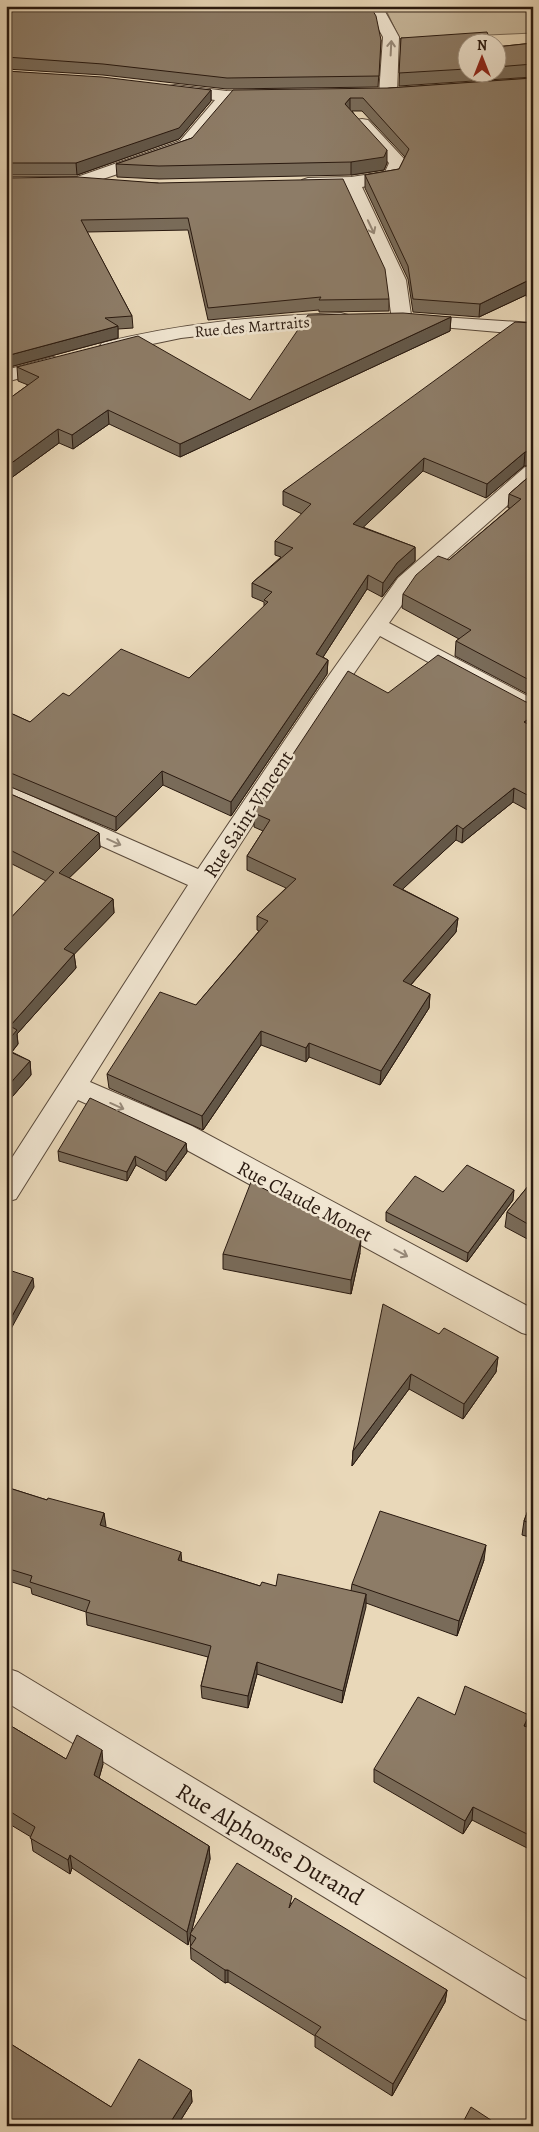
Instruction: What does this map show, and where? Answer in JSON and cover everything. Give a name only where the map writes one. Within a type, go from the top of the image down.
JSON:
[{"type":"street","points":[[374,6],[391,37],[388,94]]},
{"type":"street","points":[[160,88],[227,96],[284,96]]},
{"type":"street","points":[[79,182],[186,145],[227,96]]},
{"type":"street","points":[[293,184],[351,183],[392,176],[398,162],[356,117]]},
{"type":"street","points":[[6,183],[79,182],[124,185]]},
{"type":"street","points":[[351,183],[396,280],[392,319],[533,329]]},
{"type":"street","name":"Rue des Martraits","points":[[6,376],[80,355],[181,332],[279,322],[362,318]]},
{"type":"street","name":"Rue Saint-Vincent","points":[[6,1191],[203,882],[328,693],[406,583],[533,472]]},
{"type":"street","points":[[376,624],[533,709]]},
{"type":"street","points":[[6,793],[203,882]]},
{"type":"street","name":"Rue Claude Monet","points":[[73,1086],[182,1134],[533,1324]]},
{"type":"street","name":"Rue Alphonse Durand","points":[[6,1683],[533,2004]]},
{"type":"shaded area","points":[[384,6],[533,6],[533,33],[506,34],[506,32],[456,32],[456,36],[400,39]]},
{"type":"building","points":[[6,6],[370,6],[376,16],[381,40],[379,76],[227,78],[103,64],[6,57]]},
{"type":"building","points":[[456,34],[456,70],[399,73],[401,38]]},
{"type":"building","points":[[533,43],[533,64],[506,66],[506,46]]},
{"type":"building","points":[[6,71],[102,77],[211,90],[179,128],[76,163],[6,163]]},
{"type":"building","points":[[533,78],[533,290],[527,281],[480,304],[413,299],[408,266],[365,175],[399,169],[409,149],[363,98],[350,98],[345,104],[387,150],[384,157],[351,162],[159,166],[116,164],[192,138],[233,90],[389,88],[475,82],[506,82],[506,80]]},
{"type":"building","points":[[78,177],[158,183],[343,179],[385,269],[389,299],[319,300],[321,297],[208,308],[188,218],[81,220],[132,316],[105,318],[118,326],[6,356],[6,178]]},
{"type":"building","points":[[403,313],[451,317],[180,444],[108,410],[72,435],[58,429],[6,467],[6,401],[39,377],[17,367],[138,336],[250,400],[308,315]]},
{"type":"building","points":[[515,322],[533,323],[533,451],[525,452],[487,484],[424,458],[353,524],[415,547],[397,563],[383,583],[368,575],[316,654],[328,660],[231,802],[162,771],[116,817],[6,771],[6,711],[30,722],[63,693],[69,696],[121,649],[189,678],[268,602],[264,600],[272,592],[252,583],[293,548],[275,541],[311,504],[283,491]]},
{"type":"building","points":[[533,473],[533,682],[456,641],[471,630],[403,594],[416,575],[438,556],[449,560],[521,499],[509,494]]},
{"type":"building","points":[[438,655],[533,704],[533,716],[524,722],[533,727],[533,798],[514,788],[463,829],[457,825],[393,885],[458,918],[403,981],[430,994],[381,1071],[309,1043],[306,1048],[261,1031],[202,1116],[107,1074],[160,992],[196,1005],[268,921],[257,916],[296,879],[247,856],[270,820],[254,813],[348,671],[388,693]]},
{"type":"building","points":[[6,792],[99,833],[59,873],[113,899],[64,949],[74,954],[10,1026],[17,1030],[6,1043],[6,923],[54,872],[6,848]]},
{"type":"building","points":[[6,1050],[30,1061],[6,1088]]},
{"type":"building","points":[[90,1098],[186,1143],[166,1172],[135,1156],[127,1172],[58,1151]]},
{"type":"building","points":[[467,1165],[514,1190],[468,1253],[386,1212],[415,1176],[443,1192]]},
{"type":"building","points":[[533,1180],[533,1227],[507,1212]]},
{"type":"building","points":[[251,1182],[361,1239],[351,1280],[223,1254]]},
{"type":"building","points":[[6,1269],[33,1278],[6,1327]]},
{"type":"building","points":[[383,1304],[439,1334],[444,1328],[498,1357],[464,1404],[411,1374],[353,1451]]},
{"type":"building","points":[[6,1487],[47,1500],[48,1498],[104,1513],[100,1525],[181,1552],[178,1560],[260,1586],[262,1582],[276,1586],[278,1574],[366,1594],[343,1691],[257,1662],[248,1696],[201,1686],[211,1646],[86,1612],[90,1601],[30,1582],[32,1576],[6,1568]]},
{"type":"building","points":[[533,1497],[533,1524],[524,1521]]},
{"type":"building","points":[[380,1511],[486,1545],[459,1621],[352,1584]]},
{"type":"building","points":[[465,1686],[529,1715],[524,1726],[533,1729],[533,1837],[473,1807],[465,1821],[374,1769],[418,1697],[455,1715]]},
{"type":"building","points":[[6,1723],[66,1759],[77,1735],[102,1750],[94,1775],[209,1846],[187,1932],[70,1855],[68,1860],[30,1838],[35,1827],[6,1809]]},
{"type":"building","points":[[237,1863],[292,1896],[289,1908],[295,1898],[447,1990],[393,2084],[315,2035],[321,2027],[190,1947],[196,1938],[190,1934]]},
{"type":"building","points":[[6,2041],[111,2107],[139,2059],[191,2090],[168,2126],[16,2126],[6,2119]]},
{"type":"building","points":[[471,2107],[500,2126],[461,2126]]}]
